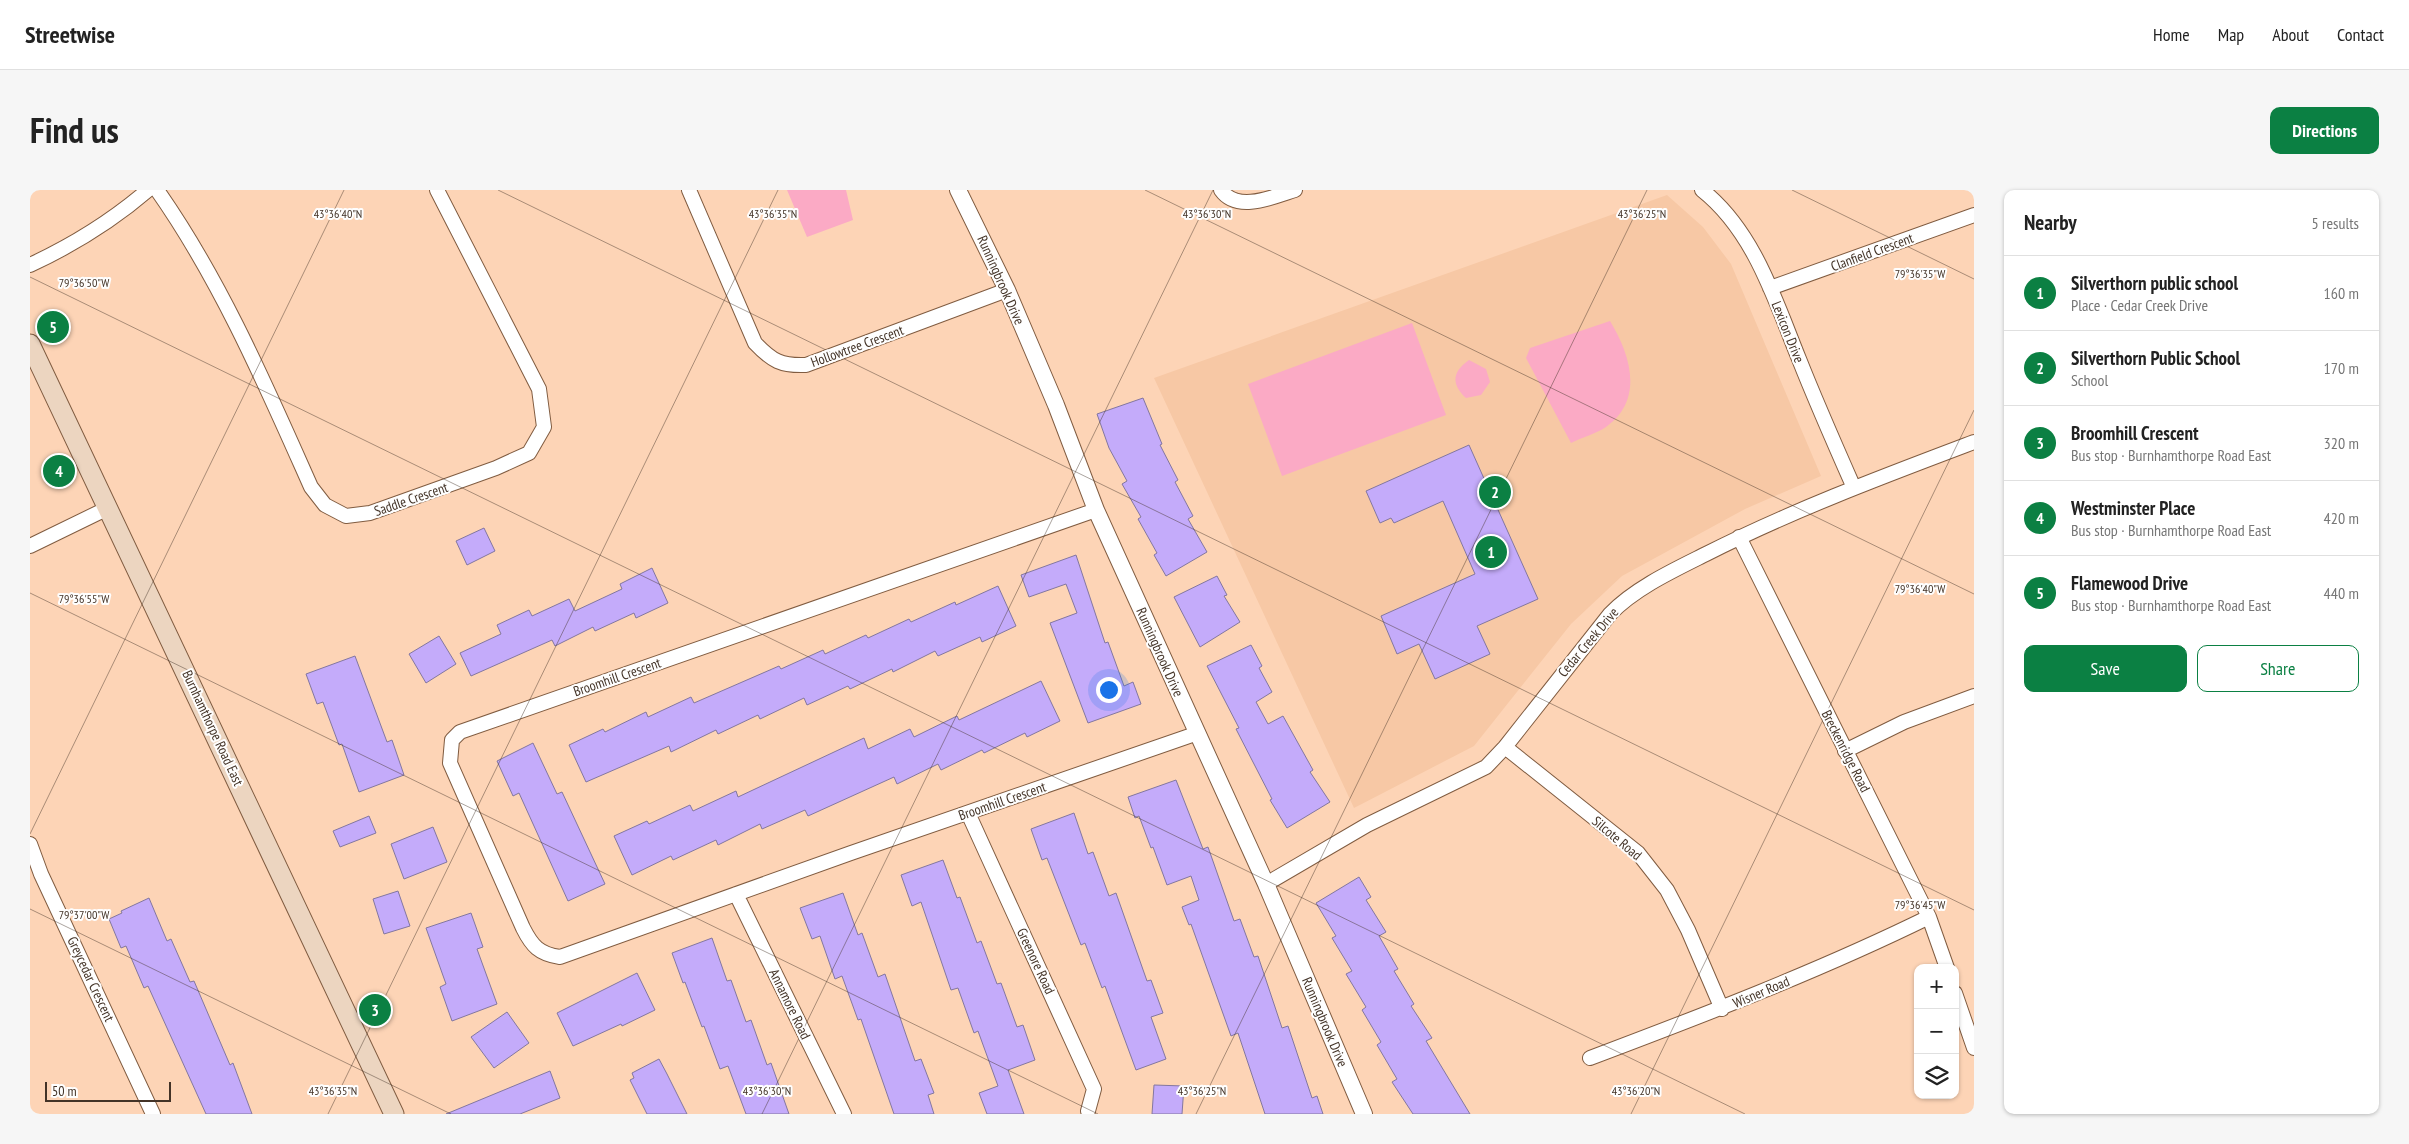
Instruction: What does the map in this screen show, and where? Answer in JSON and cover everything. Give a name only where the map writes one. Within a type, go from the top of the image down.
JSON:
[{"type":"main road","name":"Burnhamthorpe Road East","points":[[30,344],[394,1114]]},
{"type":"street","points":[[30,265],[79,240],[124,211],[148,190]]},
{"type":"street","name":"Saddle Crescent","points":[[157,190],[173,213],[218,292],[274,405],[311,487],[325,505],[346,516],[370,513],[496,468],[529,453],[544,426],[539,389],[437,190]]},
{"type":"street","name":"Hollowtree Crescent","points":[[688,190],[755,343],[768,357],[788,366],[806,365],[982,301],[1007,290]]},
{"type":"street","name":"Runningbrook Drive","points":[[958,190],[1007,290],[1056,405],[1096,510],[1266,884],[1364,1114]]},
{"type":"street","points":[[1221,190],[1226,197],[1241,202],[1267,199],[1295,190]]},
{"type":"street","name":"Lexicon Drive","points":[[1702,190],[1714,200],[1748,242],[1770,288],[1854,488]]},
{"type":"street","name":"Clanfield Crescent","points":[[1770,288],[1974,215]]},
{"type":"street","name":"Cedar Creek Drive","points":[[1266,884],[1367,825],[1486,767],[1505,747],[1572,660],[1619,604],[1676,569],[1739,537],[1854,488],[1974,442]]},
{"type":"street","points":[[30,546],[108,508]]},
{"type":"street","name":"Broomhill Crescent","points":[[1096,510],[460,732],[452,740],[450,764],[527,936],[531,944],[540,952],[560,957],[1198,733]]},
{"type":"street","name":"Breckenridge Road","points":[[1739,537],[1929,917],[1946,964]]},
{"type":"street","points":[[1845,751],[1904,722],[1974,696]]},
{"type":"street","name":"Silcote Road","points":[[1505,747],[1638,853],[1667,890],[1688,930],[1722,1009]]},
{"type":"street","name":"Greenore Road","points":[[968,813],[1094,1089],[1088,1111]]},
{"type":"street","name":"Greycedar Crescent","points":[[30,844],[42,874],[153,1114]]},
{"type":"street","name":"Annamore Road","points":[[736,894],[844,1114]]},
{"type":"street","name":"Wisner Road","points":[[1590,1058],[1722,1009],[1929,917]]},
{"type":"street","points":[[1959,1005],[1974,1048]]},
{"type":"shaded area","points":[[787,190],[846,190],[853,220],[807,237]]},
{"type":"shaded area","points":[[1667,195],[1703,227],[1731,264],[1821,476],[1745,509],[1622,576],[1571,624],[1474,746],[1354,808],[1154,378]]},
{"type":"shaded area","points":[[1610,321],[1628,362],[1630,390],[1626,403],[1618,416],[1606,427],[1571,443],[1526,358],[1530,348]]},
{"type":"shaded area","points":[[1412,323],[1446,415],[1282,476],[1248,384]]},
{"type":"shaded area","points":[[1469,360],[1486,369],[1490,382],[1481,395],[1466,398],[1458,388],[1456,378],[1459,369]]},
{"type":"building","points":[[1143,398],[1162,444],[1160,445],[1178,480],[1175,482],[1193,516],[1188,519],[1207,552],[1166,576],[1154,555],[1157,553],[1138,519],[1141,517],[1122,484],[1127,481],[1109,448],[1097,414]]},
{"type":"building","points":[[1469,445],[1538,599],[1477,626],[1490,654],[1435,679],[1419,644],[1397,654],[1381,616],[1475,574],[1443,501],[1394,523],[1391,518],[1380,523],[1366,491]]},
{"type":"building","points":[[484,528],[495,551],[467,565],[456,541]]},
{"type":"building","points":[[1076,555],[1105,643],[1108,642],[1124,686],[1133,682],[1141,704],[1088,723],[1050,623],[1077,613],[1066,584],[1029,597],[1021,575]]},
{"type":"building","points":[[652,568],[668,603],[636,618],[634,613],[595,631],[593,627],[555,646],[552,640],[471,676],[460,653],[501,634],[497,625],[529,610],[532,616],[569,599],[575,611],[622,589],[620,584]]},
{"type":"building","points":[[1217,576],[1227,595],[1224,596],[1240,622],[1200,647],[1174,597]]},
{"type":"building","points":[[998,586],[1016,626],[982,642],[980,637],[938,656],[935,651],[893,672],[892,669],[850,689],[848,686],[807,705],[804,698],[760,719],[758,715],[718,734],[716,730],[671,752],[669,746],[586,782],[569,745],[603,729],[605,732],[646,712],[648,717],[691,697],[694,703],[779,666],[781,669],[823,650],[825,654],[866,635],[868,638],[909,619],[911,622],[955,602],[956,605]]},
{"type":"building","points":[[439,636],[456,664],[426,683],[409,654]]},
{"type":"building","points":[[1251,645],[1262,666],[1259,668],[1272,692],[1256,702],[1268,724],[1283,716],[1313,770],[1310,772],[1330,802],[1287,828],[1270,800],[1272,799],[1236,729],[1239,728],[1207,666]]},
{"type":"building","points":[[355,656],[387,742],[392,740],[404,775],[359,792],[342,744],[339,745],[323,702],[317,704],[306,674]]},
{"type":"building","points":[[1041,681],[1060,721],[1027,737],[1025,733],[984,753],[982,750],[941,770],[938,764],[897,784],[894,777],[808,816],[805,810],[762,829],[760,824],[718,845],[716,840],[673,860],[671,856],[632,875],[614,836],[647,821],[649,824],[690,805],[693,811],[736,791],[738,797],[864,738],[868,749],[910,729],[914,737],[957,716],[959,720]]},
{"type":"building","points":[[533,743],[557,794],[562,792],[605,884],[568,901],[519,793],[513,796],[497,761]]},
{"type":"building","points":[[1176,780],[1203,849],[1208,847],[1234,921],[1240,919],[1254,957],[1258,956],[1282,1028],[1288,1026],[1312,1098],[1317,1096],[1323,1114],[1265,1114],[1238,1033],[1231,1036],[1191,924],[1189,925],[1182,907],[1199,900],[1191,876],[1167,885],[1153,847],[1151,848],[1139,816],[1135,818],[1128,797]]},
{"type":"building","points":[[1074,813],[1088,854],[1093,852],[1109,896],[1116,893],[1147,981],[1151,980],[1163,1013],[1151,1017],[1166,1059],[1136,1070],[1105,986],[1102,988],[1085,943],[1081,945],[1047,858],[1042,860],[1031,829]]},
{"type":"building","points":[[369,816],[376,833],[340,847],[333,831]]},
{"type":"building","points":[[433,827],[447,862],[404,879],[391,844]]},
{"type":"building","points":[[943,860],[957,898],[960,897],[977,943],[981,941],[997,984],[1001,983],[1017,1027],[1023,1025],[1035,1060],[1008,1070],[1024,1114],[987,1114],[979,1093],[998,1086],[978,1031],[974,1033],[958,988],[951,990],[921,902],[912,906],[901,875]]},
{"type":"building","points":[[1359,877],[1371,897],[1366,900],[1386,932],[1379,936],[1398,969],[1394,971],[1414,1004],[1411,1006],[1432,1038],[1426,1041],[1470,1114],[1413,1114],[1392,1082],[1397,1079],[1377,1045],[1381,1042],[1362,1010],[1366,1007],[1346,974],[1352,971],[1332,938],[1336,936],[1316,903]]},
{"type":"building","points":[[398,891],[410,926],[384,934],[373,899]]},
{"type":"building","points":[[843,893],[858,935],[862,933],[878,977],[885,974],[915,1061],[921,1059],[934,1093],[928,1095],[934,1114],[894,1114],[861,1019],[858,1020],[842,976],[835,979],[820,936],[812,939],[800,908]]},
{"type":"building","points":[[149,898],[167,941],[171,939],[190,982],[194,981],[230,1065],[233,1063],[252,1114],[206,1114],[148,986],[144,988],[126,946],[121,948],[109,919],[122,913],[121,911]]},
{"type":"building","points":[[471,913],[483,947],[477,949],[497,1004],[452,1021],[440,987],[446,984],[426,928]]},
{"type":"building","points":[[712,938],[727,981],[731,980],[746,1022],[751,1020],[767,1065],[771,1063],[789,1114],[746,1114],[728,1066],[720,1069],[704,1026],[702,1027],[672,953]]},
{"type":"building","points":[[637,973],[655,1010],[573,1046],[557,1013]]},
{"type":"building","points":[[507,1012],[529,1043],[494,1068],[471,1037]]},
{"type":"building","points":[[659,1059],[687,1114],[647,1114],[630,1080],[634,1078],[632,1073]]},
{"type":"building","points":[[550,1071],[560,1098],[520,1114],[446,1114]]},
{"type":"building","points":[[1154,1085],[1184,1086],[1182,1114],[1152,1114]]},
{"type":"place","name":"Flamewood Drive","points":[[53,327]]},
{"type":"place","name":"Westminster Place","points":[[59,471]]},
{"type":"place","name":"Silverthorn Public School","points":[[1495,492]]},
{"type":"place","name":"Silverthorn public school","points":[[1491,552]]},
{"type":"place","name":"Broomhill Crescent","points":[[375,1010]]}]
